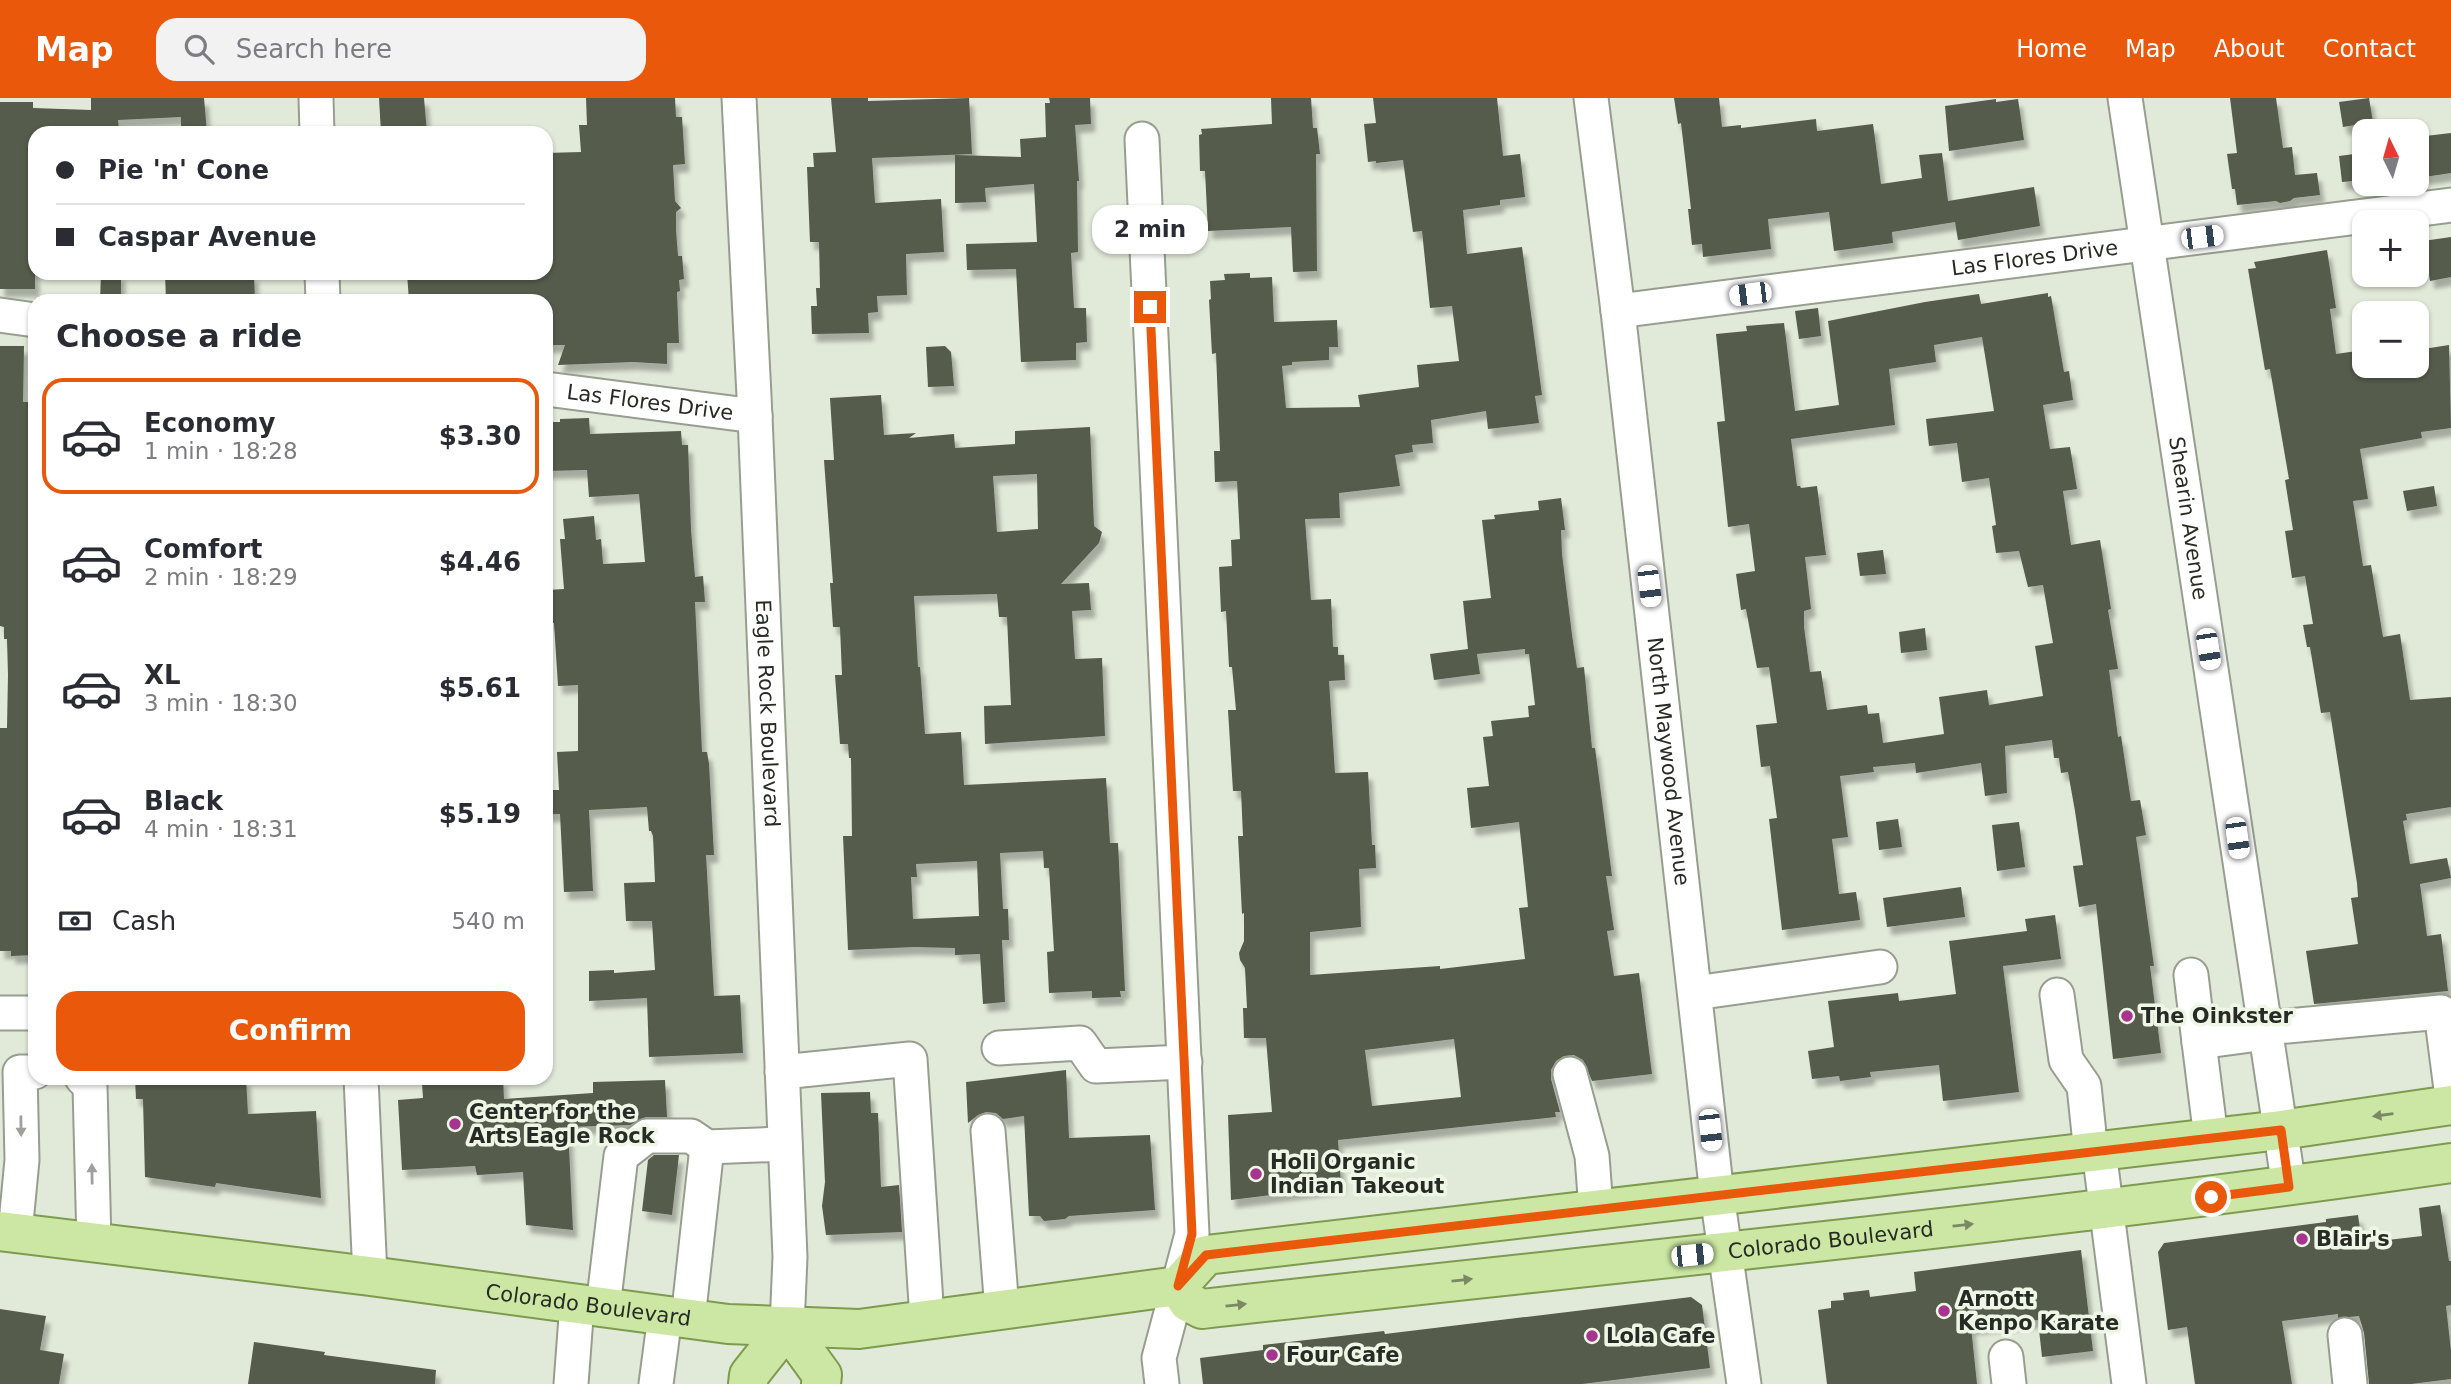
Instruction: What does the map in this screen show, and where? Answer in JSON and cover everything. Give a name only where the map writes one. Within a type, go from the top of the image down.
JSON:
[{"type":"main road","points":[[1178,1286],[1206,1255],[2281,1130],[2451,1105]]},
{"type":"main road","name":"Colorado Boulevard","points":[[7,1232],[370,1276],[728,1324],[859,1329],[1178,1286],[1188,1302],[1202,1309],[2107,1209],[2289,1187],[2451,1163]]},
{"type":"main road","points":[[748,1384],[749,1375],[787,1327],[822,1375],[821,1384]]},
{"type":"street","points":[[316,98],[317,126]]},
{"type":"street","name":"Eagle Rock Boulevard","points":[[739,98],[790,1257],[787,1327]]},
{"type":"street","name":"North Maywood Avenue","points":[[1591,98],[1618,311],[1717,1195],[1744,1384]]},
{"type":"street","name":"Shearin Avenue","points":[[2125,98],[2289,1187]]},
{"type":"street","points":[[1142,139],[1192,1234],[1159,1358],[1162,1384]]},
{"type":"street","name":"Las Flores Drive","points":[[1618,311],[2451,205]]},
{"type":"street","points":[[0,315],[28,319]]},
{"type":"street","name":"Las Flores Drive","points":[[553,390],[755,416]]},
{"type":"street","points":[[1695,993],[1880,967]]},
{"type":"street","points":[[2191,975],[2211,1138]]},
{"type":"street","points":[[2057,995],[2066,1060],[2084,1086],[2107,1209],[2129,1384]]},
{"type":"street","points":[[2199,1042],[2266,1030],[2441,1012],[2451,1089]]},
{"type":"street","points":[[0,1013],[28,1013]]},
{"type":"street","points":[[999,1048],[1080,1043],[1096,1066],[1185,1062]]},
{"type":"street","points":[[782,1072],[910,1059],[928,1319]]},
{"type":"street","points":[[7,1232],[22,1160],[18,1066]]},
{"type":"street","points":[[1570,1074],[1592,1156],[1596,1209]]},
{"type":"street","points":[[89,1085],[94,1243]]},
{"type":"street","points":[[361,1085],[370,1276]]},
{"type":"street","points":[[988,1131],[1002,1310]]},
{"type":"street","points":[[571,1384],[621,1156],[647,1136],[691,1136],[707,1147],[785,1144]]},
{"type":"street","points":[[656,1384],[676,1317],[707,1147]]},
{"type":"street","points":[[2345,1335],[2350,1384]]},
{"type":"building","points":[[91,98],[204,98],[206,126],[181,126],[181,117],[118,120],[119,126],[28,126],[28,280],[35,280],[35,289],[0,289],[0,102],[33,102],[33,108],[91,110]]},
{"type":"building","points":[[379,98],[424,98],[426,126],[381,126]]},
{"type":"building","points":[[586,98],[675,98],[676,117],[682,117],[685,164],[673,165],[675,201],[681,208],[676,212],[676,230],[678,256],[682,256],[684,279],[679,280],[680,291],[677,292],[679,343],[667,343],[667,364],[633,362],[558,365],[565,345],[553,345],[553,294],[408,294],[408,280],[553,280],[553,153],[581,152],[579,125],[587,125]]},
{"type":"building","points":[[831,98],[868,98],[868,101],[969,98],[972,154],[872,158],[875,203],[941,199],[944,252],[906,254],[907,295],[877,296],[878,312],[868,313],[869,333],[812,334],[811,306],[817,306],[816,288],[820,288],[819,242],[810,242],[807,167],[814,167],[813,153],[836,152]]},
{"type":"building","points":[[1049,98],[1090,98],[1091,124],[1075,125],[1079,181],[1078,252],[1071,253],[1074,308],[1086,308],[1087,342],[1076,343],[1076,360],[1021,362],[1016,269],[967,270],[966,244],[1037,242],[1034,184],[985,188],[986,202],[955,203],[955,155],[1021,157],[1020,139],[1046,137],[1045,103],[1050,103]]},
{"type":"building","points":[[1271,98],[1311,98],[1313,128],[1317,128],[1320,154],[1316,154],[1317,271],[1293,272],[1291,227],[1208,231],[1205,171],[1200,171],[1201,129],[1272,124]]},
{"type":"building","points":[[1373,98],[1497,98],[1503,156],[1520,154],[1525,197],[1500,200],[1500,205],[1463,210],[1467,254],[1522,247],[1542,395],[1535,396],[1539,423],[1488,429],[1486,411],[1431,420],[1433,443],[1412,445],[1413,452],[1395,455],[1400,486],[1339,493],[1340,518],[1305,519],[1311,600],[1331,599],[1333,647],[1338,647],[1338,655],[1344,655],[1345,680],[1329,681],[1335,773],[1368,772],[1376,868],[1359,869],[1361,927],[1310,932],[1310,975],[1440,966],[1440,969],[1525,959],[1519,908],[1528,907],[1519,822],[1471,828],[1467,788],[1489,786],[1483,737],[1493,736],[1491,721],[1529,717],[1528,706],[1535,705],[1529,654],[1525,654],[1525,649],[1477,654],[1480,674],[1434,680],[1430,654],[1468,649],[1463,601],[1491,598],[1482,520],[1495,519],[1494,515],[1539,510],[1538,501],[1561,498],[1565,530],[1561,530],[1562,554],[1572,635],[1577,668],[1584,667],[1592,748],[1595,748],[1612,876],[1606,876],[1614,930],[1607,931],[1614,976],[1639,973],[1652,1074],[1592,1081],[1583,1060],[1574,1055],[1564,1056],[1556,1061],[1551,1070],[1560,1112],[1555,1112],[1556,1117],[1338,1140],[1341,1186],[1231,1200],[1228,1115],[1272,1112],[1266,1038],[1244,1038],[1243,1008],[1247,1008],[1245,968],[1239,953],[1244,941],[1238,836],[1243,836],[1241,791],[1233,791],[1228,710],[1236,710],[1232,667],[1229,667],[1226,611],[1221,612],[1219,567],[1232,566],[1231,540],[1240,539],[1237,481],[1215,482],[1214,451],[1220,451],[1216,353],[1212,354],[1210,281],[1225,280],[1224,274],[1250,273],[1250,278],[1272,277],[1274,322],[1337,320],[1338,347],[1329,347],[1329,360],[1292,362],[1292,365],[1282,366],[1286,408],[1360,407],[1358,395],[1419,387],[1417,365],[1459,361],[1452,306],[1430,308],[1422,231],[1413,232],[1403,160],[1368,162],[1364,124],[1376,123]],"holes":[[[1454,1039],[1461,1097],[1372,1106],[1365,1050]]]},
{"type":"building","points":[[1674,98],[1719,98],[1722,127],[1741,125],[1741,128],[1816,119],[1817,131],[1873,124],[1881,184],[1922,178],[1919,155],[1942,153],[1948,201],[2034,187],[2040,226],[1958,240],[1955,222],[1892,232],[1893,243],[1834,251],[1829,212],[1768,219],[1771,249],[1703,257],[1702,244],[1692,245],[1688,209],[1691,209],[1681,123],[1678,124]]},
{"type":"building","points":[[2230,98],[2276,98],[2283,148],[2292,147],[2295,175],[2317,173],[2320,195],[2294,198],[2280,203],[2276,201],[2237,205],[2227,154],[2237,153]]},
{"type":"building","points":[[2369,98],[2372,119],[2352,119],[2352,126],[2343,127],[2339,102]]},
{"type":"building","points":[[1996,99],[1996,102],[2018,99],[2024,140],[1949,151],[1945,106]]},
{"type":"building","points":[[2451,133],[2451,173],[2429,176],[2429,136]]},
{"type":"building","points":[[2352,154],[2352,181],[2342,182],[2339,156]]},
{"type":"building","points":[[2451,237],[2451,277],[2430,281],[2429,240]]},
{"type":"building","points":[[2327,250],[2336,308],[2330,309],[2336,354],[2352,352],[2352,378],[2429,378],[2429,348],[2449,345],[2451,428],[2421,432],[2422,438],[2360,449],[2368,499],[2353,501],[2363,566],[2371,565],[2383,637],[2400,634],[2410,700],[2451,697],[2451,807],[2406,814],[2407,820],[2403,821],[2410,864],[2447,858],[2451,878],[2420,884],[2427,936],[2441,934],[2448,991],[2314,1004],[2306,951],[2358,944],[2351,898],[2358,897],[2357,883],[2330,712],[2321,713],[2310,647],[2307,647],[2303,625],[2313,624],[2305,576],[2292,578],[2285,531],[2293,530],[2285,480],[2289,479],[2270,369],[2265,370],[2248,269],[2256,268],[2254,262]]},
{"type":"building","points":[[101,280],[121,280],[121,294],[100,294]]},
{"type":"building","points":[[165,280],[254,280],[255,294],[166,294]]},
{"type":"building","points":[[2048,293],[2048,297],[2051,296],[2064,372],[2069,371],[2073,400],[2043,405],[2050,449],[2070,447],[2077,489],[2063,491],[2071,545],[2100,540],[2118,669],[2109,670],[2118,737],[2121,736],[2131,801],[2140,800],[2146,835],[2136,837],[2154,966],[2150,966],[2161,1053],[2113,1059],[2096,904],[2079,907],[2073,866],[2083,865],[2075,811],[2068,772],[2061,773],[2059,758],[2054,758],[2052,740],[2005,746],[2007,793],[1985,796],[1981,763],[1916,773],[1915,763],[1873,767],[1874,772],[1840,776],[1848,837],[1832,839],[1839,894],[1856,892],[1860,920],[1782,930],[1769,819],[1777,818],[1770,766],[1761,767],[1756,725],[1777,723],[1769,667],[1757,668],[1746,609],[1741,610],[1736,574],[1755,571],[1749,524],[1728,527],[1717,422],[1725,421],[1716,334],[1747,331],[1746,326],[1784,323],[1795,411],[1839,405],[1828,321],[1979,294],[1981,304]],"holes":[[[1982,337],[1994,411],[1926,419],[1929,446],[1957,443],[1962,482],[1989,478],[1996,525],[1992,526],[1996,553],[2019,551],[2028,587],[2043,585],[2053,643],[2035,646],[2043,696],[1989,705],[1987,690],[1939,697],[1944,734],[1883,743],[1879,713],[1868,714],[1867,705],[1827,710],[1821,671],[1810,672],[1804,627],[1804,611],[1811,609],[1805,557],[1826,555],[1817,486],[1797,486],[1791,439],[1895,425],[1889,369],[1936,362],[1934,345]]]},
{"type":"building","points":[[1818,308],[1821,336],[1799,339],[1795,311]]},
{"type":"building","points":[[0,346],[24,346],[23,402],[28,402],[28,955],[11,956],[11,951],[0,951],[0,728],[7,728],[8,675],[7,639],[4,639],[4,627],[0,626]]},
{"type":"building","points":[[945,346],[951,352],[954,386],[928,387],[926,347]]},
{"type":"building","points":[[881,395],[884,435],[916,433],[909,438],[954,434],[955,448],[1015,444],[1015,431],[1090,427],[1094,526],[1102,532],[1099,543],[1061,584],[1089,583],[1091,610],[1072,611],[1075,659],[1102,658],[1105,736],[985,744],[984,706],[1011,705],[1007,617],[999,617],[997,594],[914,596],[925,734],[961,732],[964,785],[1106,778],[1110,843],[1118,843],[1125,991],[1120,991],[1121,997],[1092,998],[1092,991],[1049,993],[1047,952],[1054,951],[1049,868],[1044,868],[1043,851],[1000,853],[1003,909],[1008,909],[1009,940],[1002,940],[1005,1002],[983,1004],[980,954],[955,955],[955,948],[848,950],[843,836],[852,836],[851,758],[848,744],[840,744],[835,675],[842,675],[840,627],[833,627],[830,583],[833,583],[824,460],[834,460],[830,398]],"holes":[[[1037,474],[1038,529],[997,532],[993,476]],[[977,861],[979,916],[913,919],[911,877],[917,877],[916,864]]]},
{"type":"building","points":[[589,418],[590,434],[681,431],[682,445],[688,445],[695,577],[703,576],[705,602],[695,602],[702,752],[707,752],[709,764],[714,855],[706,855],[714,996],[740,995],[743,1053],[649,1057],[647,998],[589,1001],[589,971],[614,970],[614,973],[655,970],[652,921],[626,921],[624,883],[655,882],[653,836],[649,831],[647,807],[589,810],[593,891],[564,892],[560,814],[553,814],[553,790],[559,790],[557,752],[578,751],[578,685],[558,686],[553,590],[564,589],[560,539],[565,539],[563,519],[594,516],[596,540],[601,539],[603,564],[645,562],[639,494],[589,497],[587,470],[553,471],[553,422],[560,422],[560,419]]},
{"type":"building","points":[[2434,486],[2437,506],[2407,511],[2403,491]]},
{"type":"building","points":[[1883,550],[1886,574],[1860,576],[1857,553]]},
{"type":"building","points":[[1925,628],[1927,650],[1901,653],[1899,632]]},
{"type":"building","points":[[1898,819],[1902,847],[1879,850],[1876,822]]},
{"type":"building","points":[[2019,822],[2025,867],[1997,871],[1992,825]]},
{"type":"building","points":[[1961,887],[1965,917],[1887,927],[1883,898]]},
{"type":"building","points":[[2055,915],[2061,959],[2003,966],[2019,1092],[1943,1101],[1939,1065],[1870,1072],[1871,1077],[1840,1081],[1839,1076],[1812,1079],[1808,1051],[1834,1047],[1828,1001],[1898,993],[1899,1001],[1956,994],[1949,941],[2027,931],[2025,919]]},
{"type":"building","points":[[1066,1070],[1069,1138],[1150,1135],[1155,1210],[1069,1216],[1065,1219],[1044,1221],[1040,1216],[1029,1216],[1024,1116],[1003,1119],[996,1113],[986,1112],[968,1123],[966,1082]]},
{"type":"building","points":[[665,1080],[667,1117],[646,1117],[630,1125],[568,1127],[573,1230],[526,1225],[523,1172],[477,1175],[475,1166],[402,1170],[398,1100],[423,1098],[422,1085],[503,1085],[504,1099],[593,1093],[593,1082]]},
{"type":"building","points":[[135,1085],[246,1085],[248,1114],[316,1111],[321,1198],[216,1183],[215,1187],[145,1177],[143,1099],[136,1099]]},
{"type":"building","points":[[870,1092],[871,1113],[878,1113],[881,1187],[899,1185],[902,1232],[826,1235],[822,1206],[825,1182],[821,1093]]},
{"type":"building","points":[[654,1155],[679,1155],[672,1215],[642,1211],[648,1160]]},
{"type":"building","points":[[2440,1205],[2451,1261],[2451,1305],[2446,1306],[2451,1379],[2411,1384],[2369,1384],[2364,1333],[2359,1316],[2338,1318],[2338,1314],[2282,1321],[2292,1384],[2195,1384],[2187,1327],[2168,1330],[2158,1252],[2164,1243],[2326,1222],[2326,1219],[2358,1215],[2362,1243],[2422,1236],[2419,1208]]},
{"type":"building","points":[[2081,1250],[2093,1351],[2042,1357],[2038,1320],[1971,1327],[1977,1384],[1827,1384],[1818,1310],[1831,1308],[1831,1301],[1844,1300],[1843,1293],[1869,1290],[1870,1297],[1916,1291],[1914,1272]]},
{"type":"building","points":[[1691,1297],[1702,1305],[1710,1368],[1582,1384],[1203,1384],[1200,1358],[1263,1350],[1263,1345],[1384,1331],[1385,1334]]},
{"type":"building","points":[[0,1309],[46,1316],[40,1350],[64,1354],[59,1384],[0,1384]]},
{"type":"building","points":[[254,1342],[325,1352],[324,1355],[436,1370],[435,1384],[248,1384]]},
{"type":"place","name":"The Oinkster","points":[[2127,1016]]},
{"type":"place","name":"Center for the Arts Eagle Rock","points":[[455,1124]]},
{"type":"place","name":"Holi Organic Indian Takeout","points":[[1256,1174]]},
{"type":"place","name":"Blair's","points":[[2302,1239]]},
{"type":"place","name":"Arnott Kenpo Karate","points":[[1944,1311]]},
{"type":"place","name":"Lola Cafe","points":[[1592,1336]]},
{"type":"place","name":"Four Cafe","points":[[1272,1355]]},
{"type":"route","points":[[1150,307],[1192,1234],[1178,1286],[1206,1255],[2281,1130],[2289,1187],[2211,1197]]}]
